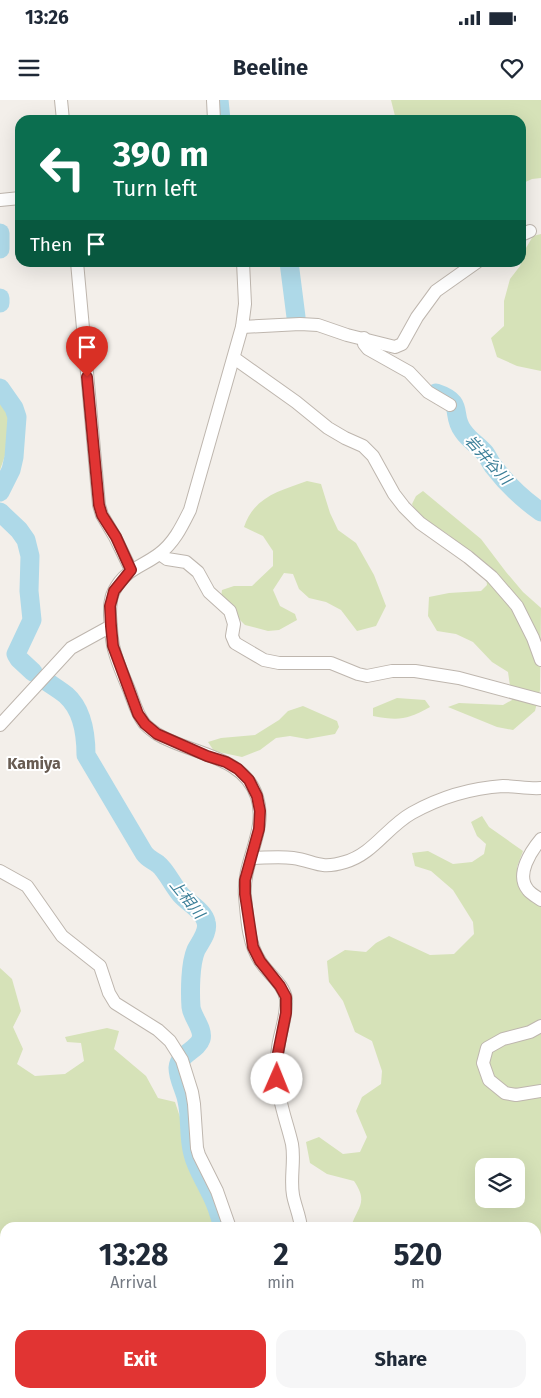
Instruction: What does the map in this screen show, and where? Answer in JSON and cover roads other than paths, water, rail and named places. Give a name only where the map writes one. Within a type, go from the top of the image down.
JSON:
[{"type":"street","points":[[61,100],[62,115]]},
{"type":"street","points":[[213,100],[214,115]]},
{"type":"street","points":[[0,200],[15,198]]},
{"type":"street","points":[[77,267],[94,468],[99,505],[102,515],[116,537],[131,570]]},
{"type":"street","points":[[243,267],[245,304],[242,327],[190,510],[178,535],[160,554],[131,570],[114,591],[110,606],[111,626],[113,646],[117,658],[138,714],[145,724],[157,734],[207,756],[226,762],[238,769],[249,780],[257,796],[260,811],[259,829],[245,880],[245,894],[253,947],[260,961],[280,986],[286,997],[286,1013],[277,1058],[277,1079],[291,1143],[293,1157],[292,1194],[299,1222]]},
{"type":"street","points":[[242,327],[318,325],[347,335],[394,347],[402,344],[417,317],[436,291],[470,267]]},
{"type":"street","points":[[364,338],[364,344],[368,349],[410,372],[428,392],[450,405]]},
{"type":"street","points":[[234,358],[296,402],[328,428],[363,446],[373,456],[394,494],[404,507],[420,523],[468,557],[492,577],[517,606],[533,638],[541,660]]},
{"type":"street","points":[[160,554],[167,559],[186,562],[198,572],[209,592],[230,611],[234,624],[232,636],[235,643],[264,660],[279,663],[330,663],[367,676],[392,670],[424,672],[459,678],[541,700]]},
{"type":"street","points":[[0,725],[70,648],[111,626]]},
{"type":"street","points":[[250,858],[294,858],[324,866],[344,863],[357,858],[372,848],[393,826],[411,813],[438,801],[471,790],[495,787],[541,788]]},
{"type":"street","points":[[541,839],[526,863],[523,876],[527,890],[541,900]]},
{"type":"street","points":[[0,871],[28,886],[62,936],[100,966],[109,993],[115,1003],[158,1030],[170,1041],[181,1058],[194,1104],[197,1148],[217,1191],[228,1222]]},
{"type":"street","points":[[541,1026],[530,1032],[503,1039],[487,1048],[483,1063],[489,1080],[505,1093],[516,1095],[541,1091]]},
{"type":"waterway","name":"岩井谷川","points":[[219,100],[220,115]]},
{"type":"waterway","name":"上相川","points":[[0,233],[0,249]]},
{"type":"waterway","name":"岩井谷川","points":[[290,267],[296,317]]},
{"type":"waterway","name":"上相川","points":[[0,298],[0,303]]},
{"type":"waterway","name":"上相川","points":[[0,388],[14,408],[17,417],[14,457],[11,470],[0,492]]},
{"type":"waterway","name":"岩井谷川","points":[[436,393],[451,401],[456,409],[459,425],[465,434],[485,453],[509,485],[541,512]]},
{"type":"waterway","name":"上相川","points":[[0,512],[19,530],[26,540],[30,556],[29,591],[32,620],[16,654],[33,672]]},
{"type":"waterway","name":"上相川","points":[[46,681],[66,695],[76,707],[84,731],[86,755],[144,853],[161,867],[181,895],[205,918],[207,926],[194,956],[191,978],[191,1007],[201,1031],[201,1039],[181,1059],[178,1068],[188,1107],[191,1148],[194,1159],[214,1201],[221,1222]]},
{"type":"district","name":"Kamiya","points":[[34,763]]}]
